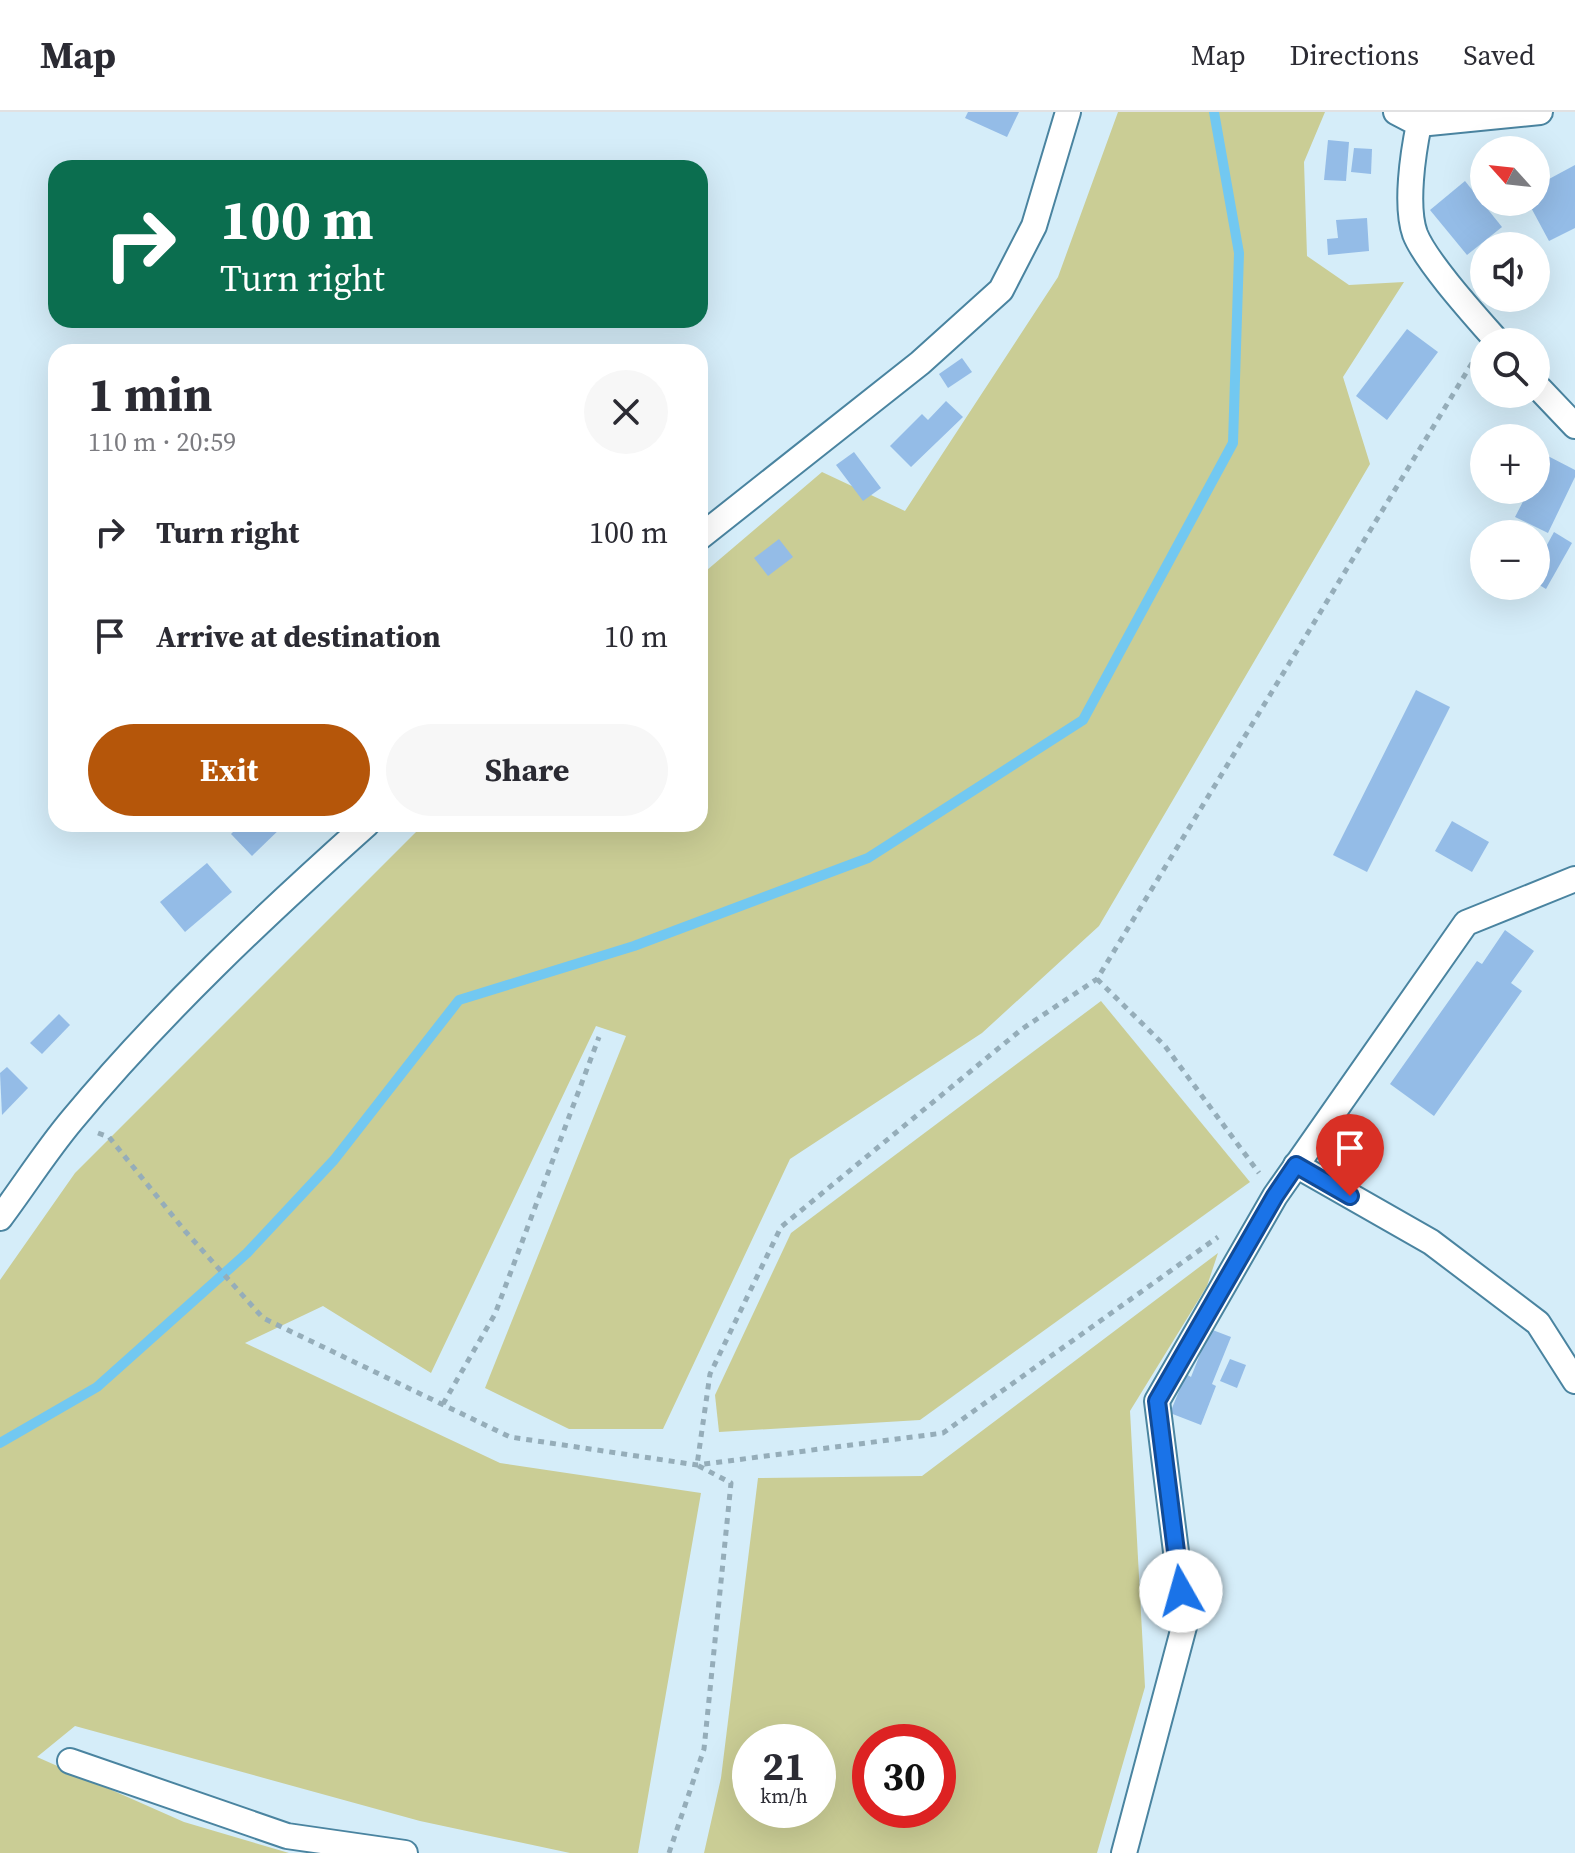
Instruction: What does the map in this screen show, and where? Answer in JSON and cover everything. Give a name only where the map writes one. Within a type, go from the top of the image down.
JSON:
[{"type":"street","points":[[708,531],[920,363],[1001,290],[1034,226],[1068,112]]},
{"type":"street","points":[[1396,112],[1419,124],[1540,112]]},
{"type":"street","points":[[1419,124],[1410,168],[1415,234],[1450,286],[1486,328]]},
{"type":"street","points":[[1550,400],[1575,426]]},
{"type":"street","points":[[0,1218],[71,1121],[160,1023],[308,876],[358,832]]},
{"type":"street","points":[[1124,1853],[1185,1623],[1157,1401],[1275,1196],[1466,923],[1575,879]]},
{"type":"street","points":[[1296,1165],[1431,1242],[1538,1323],[1575,1381]]},
{"type":"street","points":[[70,1761],[287,1836],[405,1853]]},
{"type":"path","points":[[697,1465],[710,1374],[781,1227],[1022,1029],[1097,979],[1470,367]]},
{"type":"path","points":[[1097,979],[1165,1046],[1275,1196]]},
{"type":"path","points":[[443,1404],[495,1314],[599,1037]]},
{"type":"path","points":[[71,1121],[109,1137],[185,1231],[263,1318],[510,1437],[697,1465],[943,1433],[1224,1232]]},
{"type":"path","points":[[669,1853],[704,1749],[731,1483],[697,1465]]},
{"type":"green space","points":[[1118,112],[1325,112],[1304,162],[1307,256],[1349,285],[1404,282],[1343,377],[1370,464],[1099,926],[982,1033],[790,1159],[663,1429],[569,1429],[485,1388],[626,1036],[596,1026],[431,1373],[323,1306],[245,1343],[500,1463],[701,1493],[638,1853],[570,1853],[420,1821],[75,1726],[37,1757],[184,1822],[289,1853],[0,1853],[0,1280],[75,1173],[416,832],[708,832],[708,569],[822,472],[905,511],[1058,277]]},
{"type":"green space","points":[[1101,1001],[1250,1182],[920,1420],[719,1432],[715,1395],[791,1233]]},
{"type":"green space","points":[[1218,1253],[1207,1286],[1130,1411],[1145,1687],[1097,1853],[704,1853],[721,1778],[758,1478],[922,1476]]},
{"type":"building","points":[[968,112],[1019,112],[1007,137],[965,118]]},
{"type":"building","points":[[1328,140],[1349,142],[1346,181],[1324,180]]},
{"type":"building","points":[[1354,148],[1372,149],[1371,174],[1351,172]]},
{"type":"building","points":[[1575,165],[1575,228],[1550,240],[1550,232],[1544,232],[1536,216],[1550,216],[1550,178]]},
{"type":"building","points":[[1465,181],[1470,187],[1470,216],[1493,216],[1502,227],[1496,232],[1470,232],[1470,253],[1467,255],[1430,210]]},
{"type":"building","points":[[1367,218],[1369,251],[1328,255],[1327,239],[1338,238],[1336,220]]},
{"type":"building","points":[[1407,329],[1438,352],[1387,420],[1356,396]]},
{"type":"building","points":[[962,358],[972,372],[948,388],[939,374]]},
{"type":"building","points":[[946,401],[963,417],[911,467],[890,446],[922,414],[928,420]]},
{"type":"building","points":[[854,452],[881,488],[863,501],[836,465]]},
{"type":"building","points":[[1550,457],[1575,470],[1575,477],[1550,529],[1550,520],[1521,520],[1515,517],[1522,504],[1550,504]]},
{"type":"building","points":[[1554,532],[1572,543],[1550,582],[1550,539]]},
{"type":"building","points":[[779,539],[793,557],[768,576],[754,558]]},
{"type":"building","points":[[1416,690],[1450,707],[1367,872],[1333,855]]},
{"type":"building","points":[[1452,821],[1489,842],[1472,872],[1435,851]]},
{"type":"building","points":[[233,832],[277,832],[252,856],[231,834]]},
{"type":"building","points":[[207,863],[232,892],[185,932],[160,902]]},
{"type":"building","points":[[1505,930],[1534,951],[1511,983],[1522,991],[1434,1116],[1390,1084],[1477,961],[1482,964]]},
{"type":"building","points":[[59,1014],[70,1025],[42,1054],[30,1043]]},
{"type":"building","points":[[7,1067],[28,1088],[2,1115],[0,1073]]},
{"type":"building","points":[[1210,1329],[1231,1337],[1212,1384],[1216,1386],[1201,1425],[1170,1413],[1186,1374],[1191,1377]]},
{"type":"building","points":[[1230,1359],[1246,1365],[1237,1388],[1220,1381]]},
{"type":"waterway","points":[[0,1443],[97,1387],[247,1253],[334,1160],[459,1000],[634,946],[868,858],[1083,720],[1233,443],[1239,253],[1214,112]]},
{"type":"route","points":[[1181,1591],[1157,1401],[1296,1165],[1350,1196]]}]
